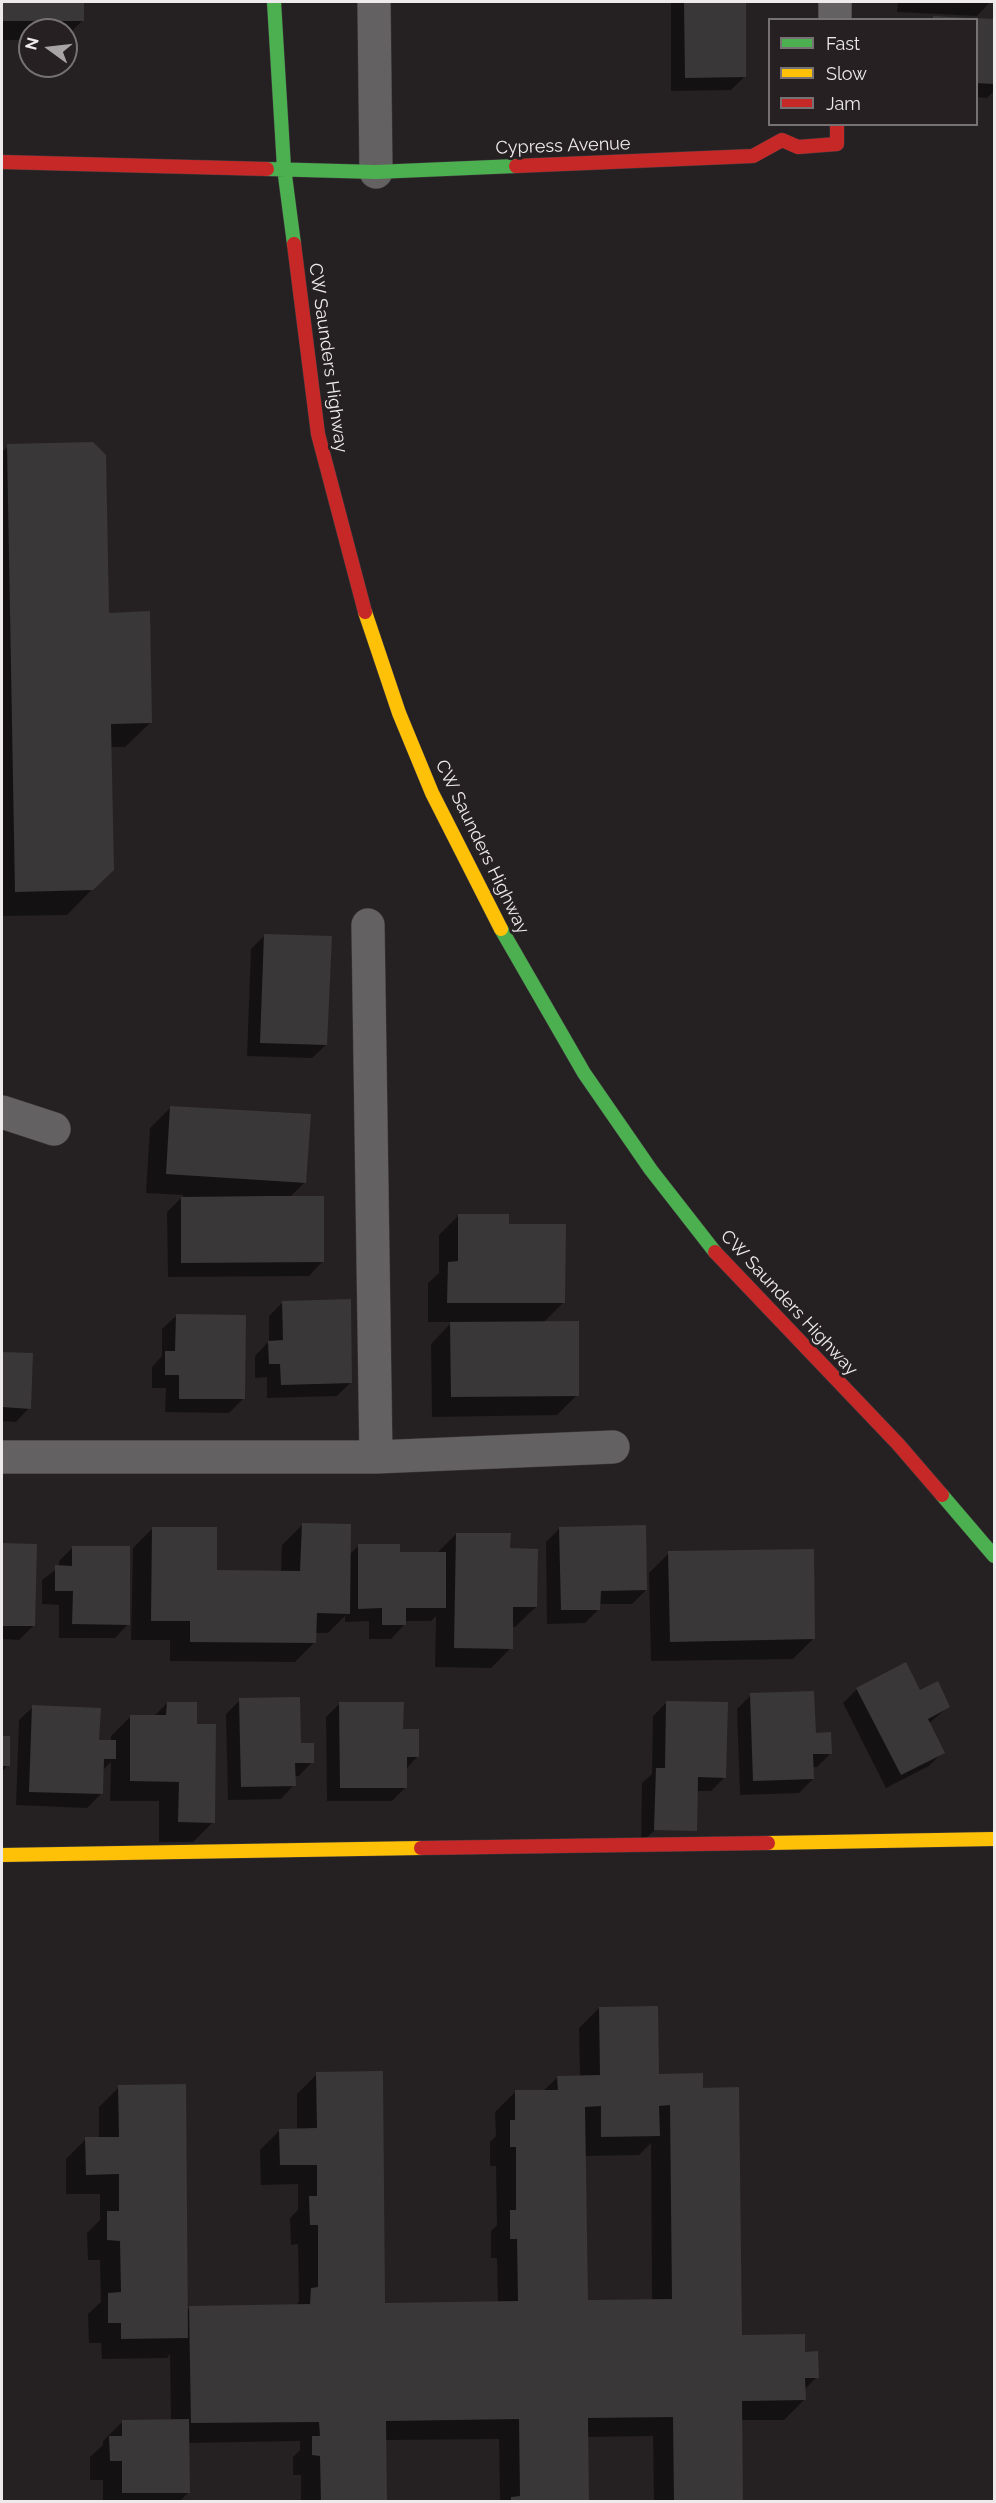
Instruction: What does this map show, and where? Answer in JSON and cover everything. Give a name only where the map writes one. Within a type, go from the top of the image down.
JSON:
[{"type":"street","name":"CW Saunders Highway","points":[[274,2],[284,168],[318,434],[348,555],[370,630],[432,793],[504,934],[584,1073],[651,1170],[724,1264],[898,1444],[994,1556]]},
{"type":"street","points":[[374,2],[376,172]]},
{"type":"street","points":[[835,2],[835,18]]},
{"type":"street","name":"Cypress Avenue","points":[[2,162],[376,172],[753,156],[782,140],[798,147],[837,144],[837,126]]},
{"type":"street","points":[[368,925],[376,1457]]},
{"type":"street","points":[[2,1112],[54,1129]]},
{"type":"street","points":[[2,1457],[376,1457],[614,1447]]},
{"type":"street","points":[[2,1855],[994,1839]]},
{"type":"building","points":[[2,2],[84,2],[84,21],[78,21],[78,18],[18,18],[18,21],[2,21]]},
{"type":"building","points":[[684,2],[746,2],[746,77],[685,78]]},
{"type":"building","points":[[933,16],[969,18],[933,18]]},
{"type":"building","points":[[978,18],[994,19],[994,84],[978,83]]},
{"type":"building","points":[[93,442],[106,455],[109,613],[150,611],[152,723],[111,724],[114,870],[93,890],[15,892],[7,444]]},
{"type":"building","points":[[264,934],[332,936],[327,1045],[260,1043]]},
{"type":"building","points":[[170,1106],[311,1114],[306,1183],[166,1174]]},
{"type":"building","points":[[324,1196],[324,1262],[181,1263],[181,1197]]},
{"type":"building","points":[[458,1214],[509,1214],[509,1224],[566,1224],[565,1303],[447,1303],[448,1262],[458,1261]]},
{"type":"building","points":[[351,1299],[352,1383],[281,1385],[280,1364],[269,1364],[268,1341],[283,1340],[282,1301]]},
{"type":"building","points":[[176,1314],[246,1315],[245,1399],[179,1399],[179,1375],[165,1375],[165,1351],[175,1351]]},
{"type":"building","points":[[579,1321],[579,1396],[451,1397],[450,1322]]},
{"type":"building","points":[[2,1352],[33,1353],[31,1409],[2,1407]]},
{"type":"building","points":[[302,1523],[351,1524],[350,1614],[317,1613],[316,1643],[190,1642],[190,1621],[151,1621],[152,1527],[217,1527],[217,1570],[300,1571]]},
{"type":"building","points":[[646,1525],[647,1590],[601,1591],[600,1610],[561,1610],[559,1527]]},
{"type":"building","points":[[456,1533],[511,1533],[510,1548],[538,1549],[537,1607],[513,1607],[513,1649],[454,1648]]},
{"type":"building","points":[[2,1543],[37,1544],[35,1626],[2,1626]]},
{"type":"building","points":[[358,1544],[400,1544],[400,1552],[446,1552],[446,1608],[406,1608],[406,1625],[382,1625],[382,1608],[358,1609]]},
{"type":"building","points":[[72,1546],[130,1546],[130,1625],[72,1624],[73,1591],[55,1591],[55,1565],[72,1566]]},
{"type":"building","points":[[814,1549],[815,1639],[670,1642],[668,1551]]},
{"type":"building","points":[[906,1662],[920,1690],[938,1681],[950,1707],[928,1719],[945,1753],[901,1775],[856,1688]]},
{"type":"building","points":[[814,1691],[816,1733],[831,1732],[832,1754],[813,1754],[814,1779],[753,1781],[750,1693]]},
{"type":"building","points":[[300,1697],[301,1743],[314,1743],[314,1763],[295,1763],[296,1786],[241,1787],[239,1698]]},
{"type":"building","points":[[666,1701],[728,1702],[726,1778],[698,1777],[697,1831],[654,1830],[656,1768],[665,1768]]},
{"type":"building","points":[[167,1702],[197,1702],[197,1724],[216,1724],[215,1823],[178,1822],[179,1782],[130,1781],[130,1715],[166,1715]]},
{"type":"building","points":[[339,1702],[404,1702],[403,1729],[419,1729],[419,1757],[407,1757],[407,1788],[340,1788]]},
{"type":"building","points":[[32,1705],[101,1708],[99,1740],[116,1740],[116,1759],[104,1759],[103,1794],[29,1792]]},
{"type":"building","points":[[2,1736],[10,1736],[10,1766],[2,1766]]},
{"type":"building","points":[[658,2006],[659,2074],[703,2073],[703,2088],[739,2087],[742,2335],[805,2334],[805,2352],[818,2351],[819,2378],[805,2378],[806,2400],[742,2401],[743,2502],[674,2502],[673,2417],[588,2418],[589,2502],[511,2502],[511,2497],[520,2496],[519,2419],[386,2421],[387,2502],[321,2502],[320,2456],[312,2455],[312,2436],[320,2436],[319,2422],[191,2423],[189,2306],[310,2304],[311,2288],[318,2287],[318,2225],[310,2225],[309,2196],[317,2196],[317,2165],[280,2165],[279,2129],[317,2128],[316,2072],[383,2071],[385,2303],[518,2301],[517,2239],[510,2239],[510,2210],[516,2210],[516,2147],[510,2147],[510,2120],[515,2120],[515,2090],[558,2090],[557,2076],[600,2075],[599,2007]],"holes":[[[670,2105],[672,2299],[588,2300],[585,2107],[601,2106],[601,2137],[660,2136],[659,2106]]]},
{"type":"building","points":[[186,2084],[188,2338],[121,2339],[121,2323],[108,2323],[108,2293],[121,2292],[120,2241],[107,2240],[107,2211],[119,2211],[119,2174],[86,2175],[85,2137],[119,2137],[118,2085]]},
{"type":"building","points":[[189,2419],[190,2493],[122,2493],[122,2461],[110,2461],[109,2436],[122,2436],[122,2420]]},
{"type":"traffic: fast","points":[[274,2],[284,168],[294,244]]},
{"type":"traffic: fast","points":[[267,169],[376,172],[516,166]]},
{"type":"traffic: fast","points":[[501,929],[584,1073],[651,1170],[715,1252]]},
{"type":"traffic: fast","points":[[942,1495],[994,1556]]},
{"type":"traffic: slow","points":[[365,612],[399,713],[432,793],[501,929]]},
{"type":"traffic: slow","points":[[768,1843],[994,1839]]},
{"type":"traffic: slow","points":[[2,1855],[421,1848]]},
{"type":"traffic: jam","points":[[516,166],[753,156],[782,140],[798,147],[837,144],[837,126]]},
{"type":"traffic: jam","points":[[2,162],[267,169]]},
{"type":"traffic: jam","points":[[294,244],[318,434],[365,612]]},
{"type":"traffic: jam","points":[[715,1252],[898,1444],[942,1495]]},
{"type":"traffic: jam","points":[[421,1848],[768,1843]]}]
